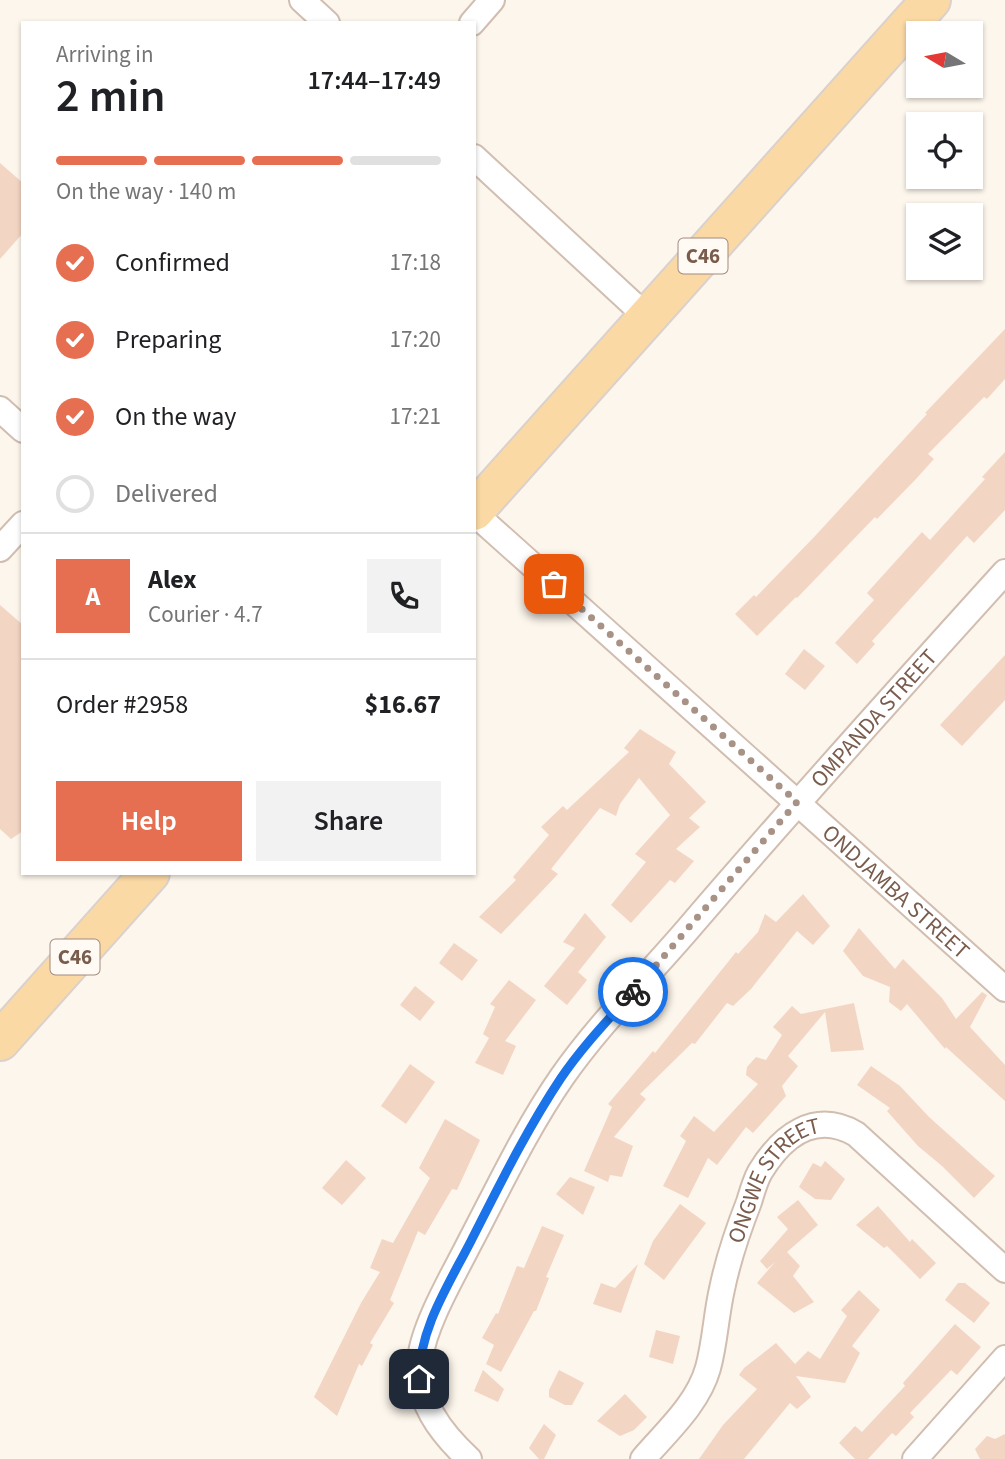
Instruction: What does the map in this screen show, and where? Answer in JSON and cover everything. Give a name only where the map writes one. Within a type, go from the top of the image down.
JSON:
[{"type":"main road","name":"C46","points":[[476,510],[931,0]]},
{"type":"main road","name":"C46","points":[[0,1041],[148,875]]},
{"type":"street","points":[[302,0],[325,21]]},
{"type":"street","points":[[474,21],[492,0]]},
{"type":"street","points":[[476,159],[648,317]]},
{"type":"street","points":[[0,409],[21,428]]},
{"type":"street","name":"ONDJAMBA STREET","points":[[476,514],[1005,989]]},
{"type":"street","points":[[0,549],[21,526]]},
{"type":"street","name":"OMPANDA STREET","points":[[470,1459],[441,1430],[422,1394],[419,1360],[424,1339],[452,1278],[538,1114],[588,1043],[797,802],[1005,572]]},
{"type":"street","name":"ONGWE STREET","points":[[643,1459],[696,1396],[708,1369],[722,1288],[759,1174],[773,1154],[796,1132],[811,1124],[844,1126],[856,1134],[1005,1270]]},
{"type":"street","points":[[915,1459],[1005,1358]]},
{"type":"building","points":[[0,163],[21,181],[21,235],[0,259]]},
{"type":"building","points":[[1005,329],[1005,379],[928,454],[934,459],[916,479],[757,636],[735,614],[754,595],[756,597],[816,535],[927,414],[925,413]]},
{"type":"building","points":[[1005,452],[1005,510],[974,543],[967,536],[872,641],[875,644],[857,664],[835,643],[874,600],[867,593],[922,532],[930,540],[985,479],[982,477]]},
{"type":"building","points":[[0,605],[21,623],[21,832],[11,839],[0,829]]},
{"type":"building","points":[[804,649],[825,666],[805,690],[785,674]]},
{"type":"building","points":[[1005,655],[1005,700],[962,746],[940,725]]},
{"type":"building","points":[[640,729],[676,752],[669,764],[706,802],[689,818],[700,827],[676,849],[694,861],[675,883],[670,880],[631,923],[611,905],[646,862],[635,854],[670,815],[639,778],[620,804],[616,816],[600,808],[551,869],[558,874],[501,934],[479,917],[516,880],[513,877],[549,835],[541,827],[563,806],[567,810],[629,752],[624,748]]},
{"type":"building","points":[[803,894],[830,926],[813,945],[797,931],[751,989],[733,1006],[727,1003],[695,1044],[692,1043],[640,1094],[646,1099],[614,1137],[633,1146],[622,1177],[610,1175],[608,1182],[584,1171],[612,1107],[608,1104],[653,1051],[655,1053],[736,952],[738,954],[758,932],[765,914],[776,922]]},
{"type":"building","points":[[585,913],[606,937],[578,972],[587,980],[567,1005],[544,986],[575,948],[563,942]]},
{"type":"building","points":[[859,928],[895,969],[903,959],[942,998],[956,1019],[982,992],[987,995],[970,1027],[1005,1065],[1005,1101],[946,1047],[945,1049],[907,1004],[901,1011],[889,1002],[890,987],[863,976],[843,951]]},
{"type":"building","points":[[454,943],[478,960],[462,981],[439,963]]},
{"type":"building","points":[[509,980],[536,1000],[505,1041],[516,1046],[503,1075],[475,1063],[489,1038],[483,1034],[495,1007],[490,1004]]},
{"type":"building","points":[[415,986],[435,1002],[420,1021],[400,1005]]},
{"type":"building","points":[[854,1003],[864,1050],[831,1052],[825,1012],[788,1056],[798,1066],[782,1086],[786,1096],[753,1133],[746,1127],[717,1165],[708,1158],[688,1198],[663,1186],[686,1141],[680,1136],[694,1116],[714,1132],[758,1084],[746,1075],[747,1067],[756,1057],[766,1060],[782,1035],[773,1027],[792,1006],[801,1014]]},
{"type":"building","points":[[410,1064],[435,1082],[406,1124],[381,1106]]},
{"type":"building","points":[[871,1066],[900,1086],[929,1117],[995,1176],[974,1198],[918,1146],[887,1111],[890,1108],[857,1085]]},
{"type":"building","points":[[445,1119],[480,1140],[457,1190],[452,1189],[425,1235],[418,1231],[390,1300],[394,1303],[370,1343],[373,1345],[362,1366],[359,1364],[337,1416],[314,1397],[361,1303],[380,1272],[370,1268],[382,1239],[393,1243],[430,1178],[419,1168]]},
{"type":"building","points":[[346,1160],[366,1178],[342,1205],[322,1188]]},
{"type":"building","points":[[825,1161],[845,1179],[831,1200],[815,1199],[799,1187],[813,1163],[821,1167]]},
{"type":"building","points":[[570,1177],[595,1187],[583,1215],[556,1194]]},
{"type":"building","points":[[798,1200],[818,1225],[787,1252],[800,1266],[793,1276],[814,1302],[794,1313],[757,1283],[775,1262],[767,1269],[760,1261],[788,1229],[777,1217]]},
{"type":"building","points":[[680,1204],[706,1223],[664,1280],[644,1264],[653,1241]]},
{"type":"building","points":[[878,1206],[910,1242],[912,1239],[936,1263],[920,1279],[887,1246],[884,1248],[856,1225]]},
{"type":"building","points":[[542,1226],[564,1235],[546,1277],[549,1278],[536,1311],[501,1372],[486,1364],[494,1345],[482,1338],[496,1313],[498,1314],[517,1266],[524,1268]]},
{"type":"building","points":[[638,1264],[621,1313],[593,1304],[601,1283],[615,1288]]},
{"type":"building","points":[[958,1283],[965,1283],[990,1303],[974,1323],[945,1300]]},
{"type":"building","points":[[859,1290],[880,1310],[852,1346],[860,1353],[845,1383],[796,1376],[811,1397],[797,1409],[790,1403],[744,1459],[699,1459],[723,1425],[757,1389],[739,1375],[744,1368],[776,1343],[795,1364],[808,1351],[820,1359],[847,1316],[841,1310]]},
{"type":"building","points":[[955,1324],[981,1347],[957,1375],[951,1370],[910,1413],[914,1417],[896,1436],[892,1433],[868,1459],[855,1459],[839,1443],[855,1426],[862,1432],[905,1386],[903,1383]]},
{"type":"building","points":[[656,1330],[680,1336],[673,1364],[649,1357]]},
{"type":"building","points":[[483,1370],[504,1389],[498,1402],[474,1391]]},
{"type":"building","points":[[559,1370],[584,1383],[572,1405],[565,1405],[549,1397],[549,1390]]},
{"type":"building","points":[[625,1394],[647,1417],[634,1430],[620,1436],[597,1421]]},
{"type":"building","points":[[544,1424],[556,1435],[544,1459],[539,1459],[529,1448]]},
{"type":"building","points":[[1005,1434],[1005,1459],[980,1459],[975,1449],[987,1436],[995,1439]]},
{"type":"way so far","points":[[554,584],[797,802],[633,992]]},
{"type":"route","points":[[419,1379],[419,1360],[424,1339],[461,1259],[538,1114],[588,1043],[633,992]]}]
